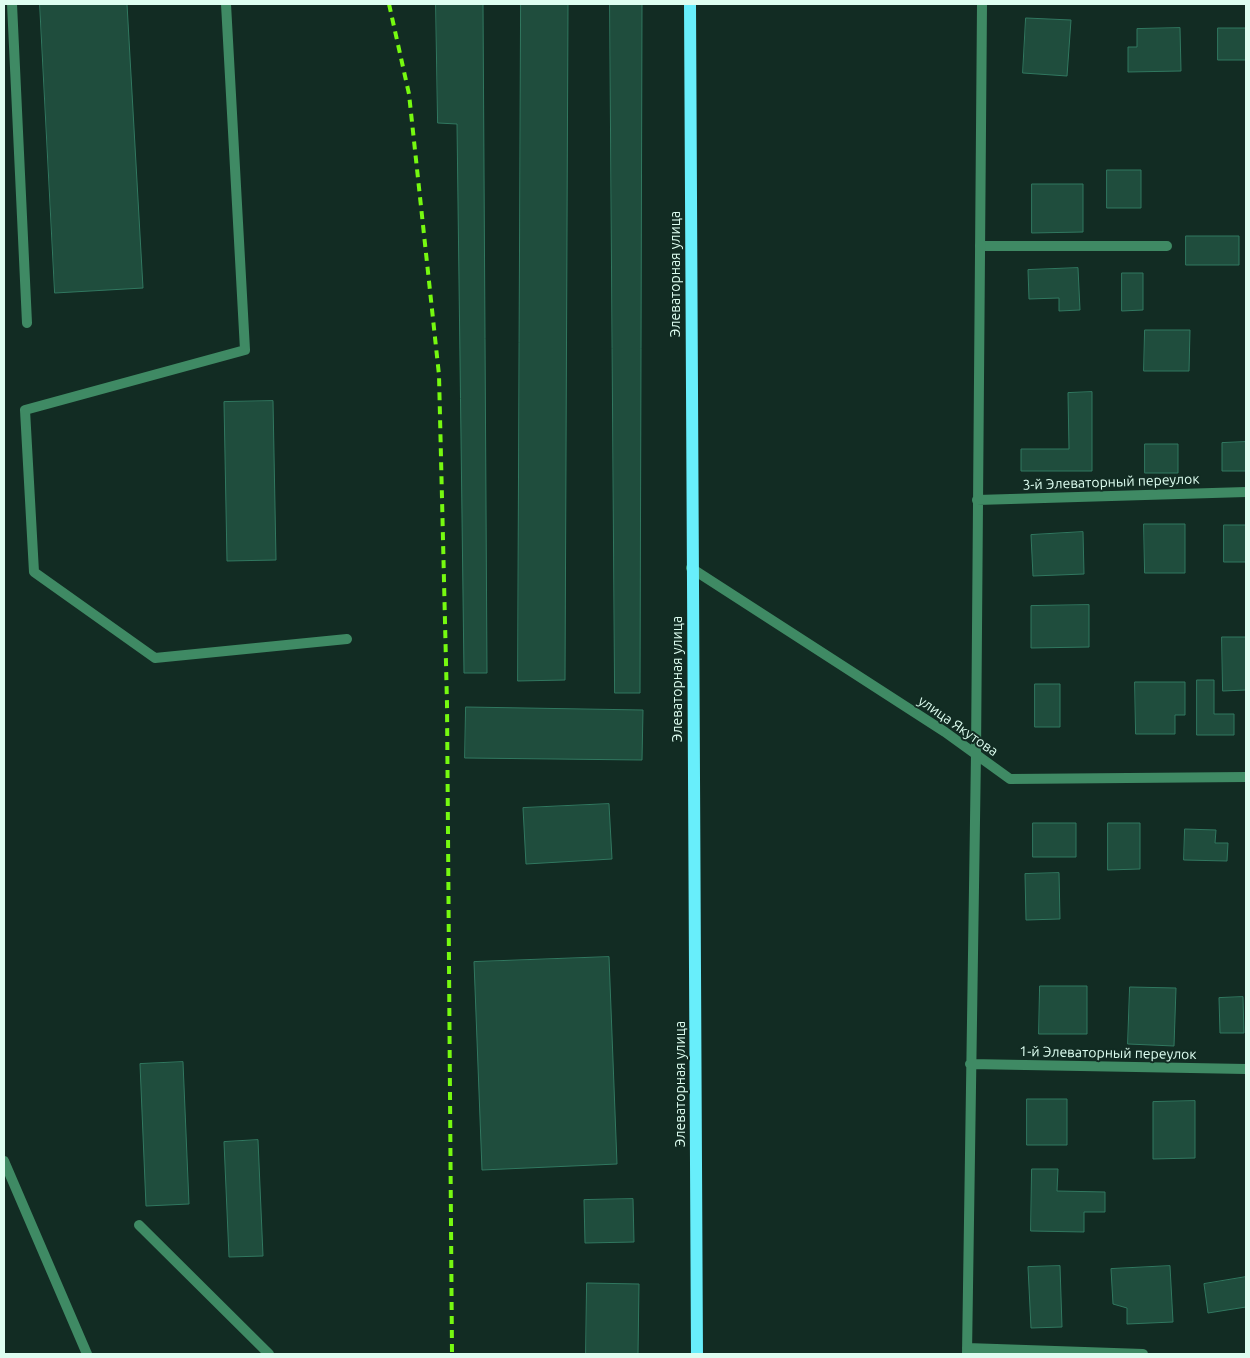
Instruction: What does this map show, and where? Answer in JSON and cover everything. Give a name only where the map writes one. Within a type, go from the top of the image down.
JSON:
[{"type":"main road","name":"Элеваторная улица","points":[[690,4],[691,568],[697,1354]]},
{"type":"street","points":[[12,4],[27,323]]},
{"type":"street","points":[[226,4],[245,350],[25,410],[34,572],[155,658],[347,639]]},
{"type":"street","points":[[982,4],[976,754],[967,1351],[1143,1354]]},
{"type":"street","points":[[980,246],[1167,246]]},
{"type":"street","name":"3-й Элеваторный переулок","points":[[977,500],[1246,492]]},
{"type":"street","name":"улица Якутова","points":[[691,568],[976,754],[1010,780],[1246,777]]},
{"type":"street","name":"1-й Элеваторный переулок","points":[[970,1064],[1246,1069]]},
{"type":"street","points":[[4,1161],[86,1354]]},
{"type":"street","points":[[139,1225],[269,1354]]},
{"type":"building","points":[[40,4],[127,4],[143,288],[55,293]]},
{"type":"building","points":[[436,4],[483,4],[487,673],[464,673],[457,124],[438,123]]},
{"type":"building","points":[[521,4],[568,4],[565,680],[518,681]]},
{"type":"building","points":[[610,4],[642,4],[640,693],[615,693]]},
{"type":"building","points":[[1026,18],[1071,20],[1067,76],[1023,73]]},
{"type":"building","points":[[1180,28],[1181,71],[1128,72],[1128,47],[1137,47],[1137,29]]},
{"type":"building","points":[[1218,28],[1246,28],[1246,60],[1218,60]]},
{"type":"building","points":[[1107,170],[1141,170],[1141,208],[1107,208]]},
{"type":"building","points":[[1032,184],[1083,184],[1083,232],[1032,233]]},
{"type":"building","points":[[1186,236],[1239,236],[1239,265],[1186,265]]},
{"type":"building","points":[[1078,268],[1080,310],[1059,311],[1059,298],[1029,299],[1028,270]]},
{"type":"building","points":[[1122,273],[1143,273],[1143,310],[1122,311]]},
{"type":"building","points":[[1145,330],[1190,330],[1189,371],[1144,371]]},
{"type":"building","points":[[1092,392],[1092,471],[1021,471],[1021,449],[1069,449],[1068,393]]},
{"type":"building","points":[[273,401],[276,560],[227,561],[224,402]]},
{"type":"building","points":[[1246,442],[1246,471],[1222,471],[1222,443]]},
{"type":"building","points":[[1145,444],[1178,444],[1178,473],[1145,473]]},
{"type":"building","points":[[1144,524],[1185,524],[1185,573],[1145,573]]},
{"type":"building","points":[[1224,525],[1246,525],[1246,562],[1224,562]]},
{"type":"building","points":[[1083,532],[1084,574],[1033,576],[1031,535]]},
{"type":"building","points":[[1089,605],[1089,647],[1031,648],[1031,606]]},
{"type":"building","points":[[1222,637],[1246,637],[1246,690],[1223,691]]},
{"type":"building","points":[[1197,680],[1214,680],[1214,714],[1234,714],[1234,735],[1197,735]]},
{"type":"building","points":[[1135,682],[1185,682],[1185,715],[1175,715],[1175,734],[1136,734]]},
{"type":"building","points":[[1035,684],[1060,684],[1060,727],[1035,727]]},
{"type":"building","points":[[466,707],[643,710],[642,760],[465,758]]},
{"type":"building","points":[[609,804],[612,859],[526,864],[523,808]]},
{"type":"building","points":[[1033,823],[1076,823],[1076,857],[1033,857]]},
{"type":"building","points":[[1108,823],[1140,823],[1140,869],[1108,870]]},
{"type":"building","points":[[1185,829],[1216,830],[1215,843],[1228,843],[1227,861],[1184,860]]},
{"type":"building","points":[[1059,873],[1060,919],[1026,920],[1025,874]]},
{"type":"building","points":[[609,957],[617,1164],[482,1170],[474,962]]},
{"type":"building","points":[[1040,986],[1087,986],[1087,1034],[1039,1034]]},
{"type":"building","points":[[1130,987],[1176,988],[1174,1046],[1128,1044]]},
{"type":"building","points":[[1243,997],[1244,1033],[1220,1033],[1219,998]]},
{"type":"building","points":[[183,1062],[189,1204],[146,1206],[140,1064]]},
{"type":"building","points":[[1027,1099],[1067,1099],[1067,1145],[1027,1145]]},
{"type":"building","points":[[1195,1101],[1195,1158],[1153,1159],[1153,1102]]},
{"type":"building","points":[[258,1140],[263,1256],[229,1257],[224,1142]]},
{"type":"building","points":[[1032,1169],[1058,1169],[1057,1191],[1105,1192],[1105,1212],[1084,1212],[1084,1232],[1031,1231]]},
{"type":"building","points":[[633,1199],[634,1242],[585,1243],[584,1200]]},
{"type":"building","points":[[1060,1266],[1062,1327],[1031,1328],[1028,1267]]},
{"type":"building","points":[[1170,1266],[1173,1322],[1127,1324],[1127,1308],[1113,1304],[1111,1269]]},
{"type":"building","points":[[1246,1277],[1246,1307],[1208,1313],[1204,1284]]},
{"type":"building","points":[[587,1283],[639,1284],[638,1354],[586,1354]]},
{"type":"railway","points":[[389,4],[409,94],[439,375],[447,704],[452,1354]]}]
